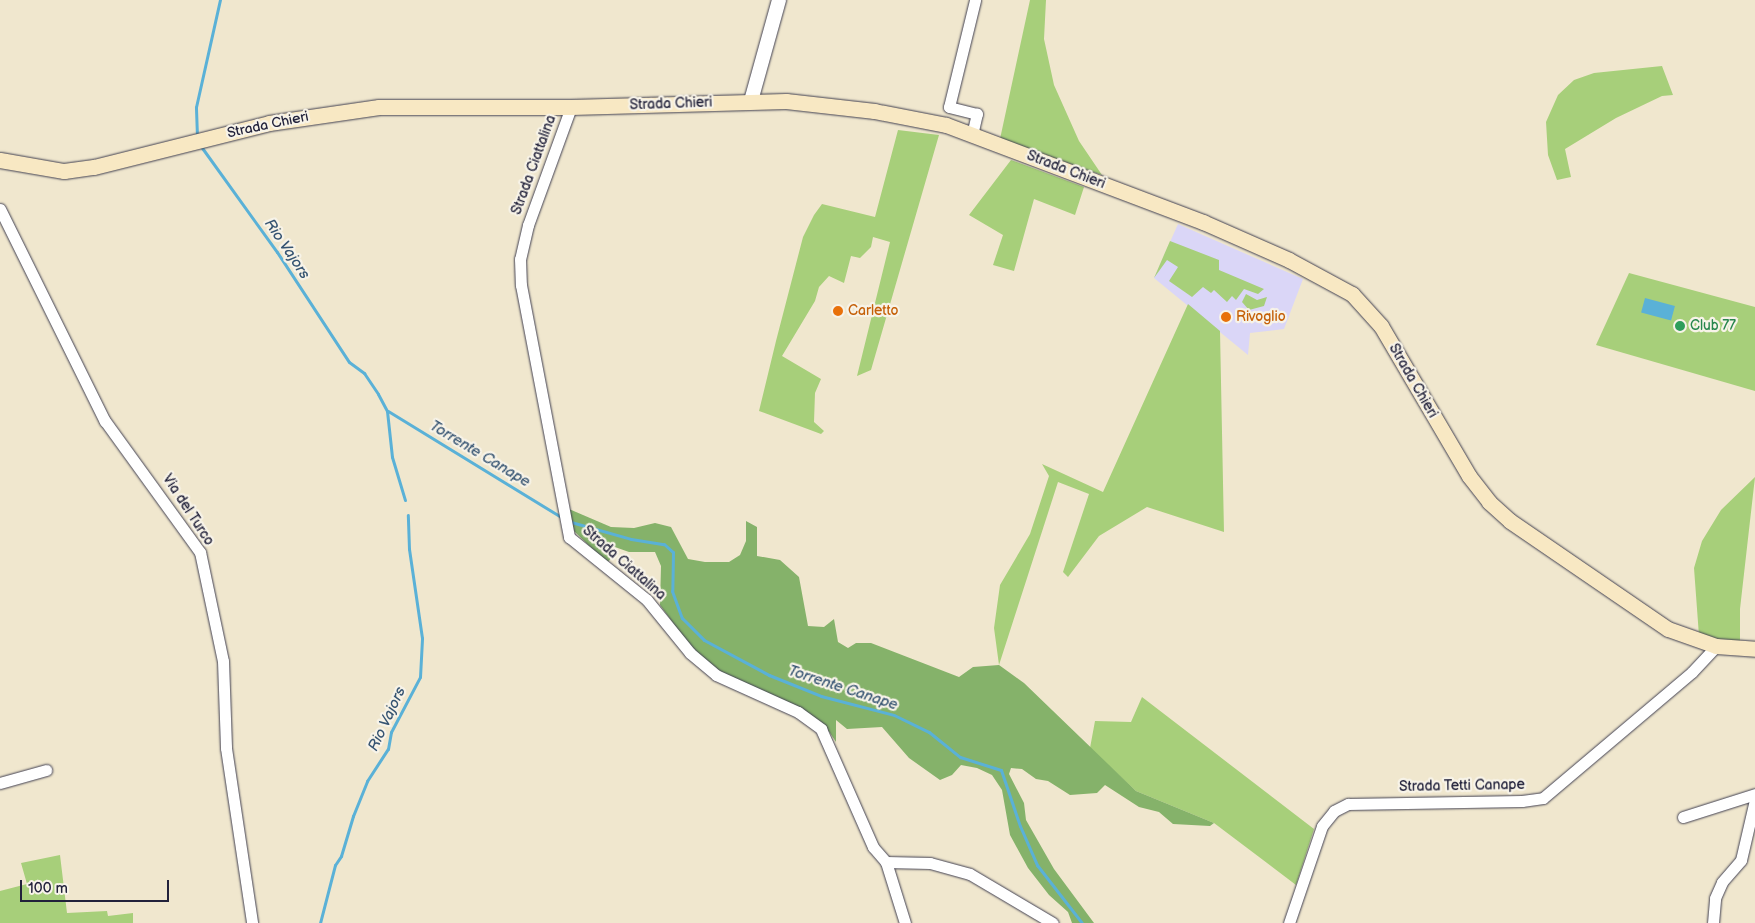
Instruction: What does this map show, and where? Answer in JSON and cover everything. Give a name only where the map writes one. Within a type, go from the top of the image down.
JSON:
[{"type":"main road","name":"Strada Chieri","points":[[0,160],[64,171],[94,167],[269,123],[379,107],[571,107],[786,101],[874,111],[946,125],[1203,222],[1289,260],[1352,294],[1381,326],[1469,476],[1489,502],[1510,521],[1668,629],[1716,646],[1755,649]]},
{"type":"street","points":[[751,101],[779,0]]},
{"type":"street","points":[[972,135],[977,114],[949,107],[975,0]]},
{"type":"street","name":"Strada Ciattalina","points":[[571,107],[528,225],[520,259],[521,285],[569,537],[647,600],[690,653],[716,676],[798,712],[821,729],[873,847],[886,862]]},
{"type":"street","name":"Via del Turco","points":[[0,209],[105,421],[200,552],[223,661],[226,748],[252,923]]},
{"type":"street","name":"Strada Tetti Canape","points":[[1289,923],[1322,826],[1334,811],[1348,804],[1522,802],[1543,798],[1692,672],[1716,646]]},
{"type":"street","points":[[0,783],[46,770]]},
{"type":"street","points":[[1683,818],[1755,794]]},
{"type":"street","points":[[1713,923],[1715,898],[1722,882],[1741,860],[1755,800]]},
{"type":"street","points":[[905,923],[886,862],[930,863],[970,874],[1053,923]]},
{"type":"shaded area","points":[[1178,224],[1303,279],[1284,329],[1250,333],[1248,355],[1154,278]]},
{"type":"green space","points":[[1030,0],[1046,0],[1044,39],[1054,85],[1079,141],[1102,175],[1000,139]]},
{"type":"green space","points":[[1662,66],[1673,95],[1662,96],[1616,118],[1565,149],[1571,177],[1557,180],[1548,155],[1546,122],[1558,95],[1574,80],[1594,73]]},
{"type":"green space","points":[[898,130],[939,135],[871,370],[857,376],[890,242],[873,237],[871,247],[860,258],[851,256],[844,283],[829,276],[819,287],[815,301],[782,356],[821,379],[815,393],[814,422],[824,431],[821,434],[759,411],[776,341],[803,237],[814,215],[822,204],[875,217]]},
{"type":"green space","points":[[1011,160],[1084,187],[1075,215],[1034,199],[1014,271],[993,265],[1003,235],[969,215]]},
{"type":"green space","points":[[1170,241],[1219,260],[1219,270],[1264,289],[1258,294],[1244,289],[1236,300],[1232,296],[1227,302],[1214,290],[1211,293],[1203,287],[1192,297],[1169,281],[1178,267],[1167,260],[1154,278]]},
{"type":"green space","name":"Club 77","points":[[1629,273],[1755,307],[1755,391],[1596,345]]},
{"type":"green space","points":[[1246,294],[1257,300],[1267,297],[1264,306],[1249,310],[1242,302]]},
{"type":"green space","points":[[1188,304],[1220,331],[1224,532],[1147,507],[1099,536],[1068,577],[1063,572],[1089,494],[1058,482],[999,665],[994,628],[1000,585],[1030,534],[1049,476],[1042,464],[1103,492]]},
{"type":"green space","points":[[1755,477],[1740,609],[1740,644],[1699,636],[1694,568],[1702,541],[1721,510]]},
{"type":"green space","points":[[569,509],[611,527],[634,528],[655,523],[671,527],[688,559],[705,562],[729,562],[740,555],[746,541],[746,521],[757,527],[757,556],[780,560],[799,577],[808,626],[824,627],[834,619],[838,642],[848,648],[856,643],[871,643],[959,677],[973,667],[999,665],[1024,683],[1136,791],[1214,823],[1210,826],[1173,824],[1159,812],[1139,807],[1105,785],[1097,793],[1070,795],[1048,781],[1036,779],[1022,769],[1011,768],[1009,774],[1024,803],[1026,820],[1054,869],[1094,923],[1072,923],[1068,912],[1049,895],[1028,868],[1010,835],[1002,790],[992,775],[977,768],[961,765],[952,775],[940,780],[909,758],[882,727],[847,729],[836,720],[836,742],[826,727],[718,672],[692,649],[660,605],[661,566],[655,552],[629,552],[612,546],[613,556],[607,563],[574,531]]},
{"type":"green space","points":[[1142,697],[1314,829],[1296,885],[1214,823],[1136,791],[1090,748],[1095,721],[1131,722]]},
{"type":"green space","points":[[60,855],[67,913],[107,911],[108,916],[133,913],[133,923],[0,923],[0,891],[27,884],[21,863]]},
{"type":"water","points":[[1645,298],[1675,306],[1671,321],[1641,312]]},
{"type":"waterway","name":"Rio Vajors","points":[[197,137],[196,107],[220,0]]},
{"type":"waterway","name":"Rio Vajors","points":[[200,145],[277,252],[349,362],[364,373],[378,394],[387,411],[392,457],[405,500]]},
{"type":"waterway","name":"Torrente Canape","points":[[388,411],[561,517]]},
{"type":"waterway","name":"Rio Vajors","points":[[320,923],[335,865],[341,856],[353,816],[367,781],[388,749],[391,732],[420,677],[422,638],[409,549],[408,515]]},
{"type":"waterway","name":"Torrente Canape","points":[[571,522],[631,539],[664,544],[673,552],[672,591],[682,618],[704,640],[769,675],[821,696],[894,715],[929,732],[960,757],[1001,770],[1020,826],[1037,865],[1082,923]]},
{"type":"place","name":"Carletto","points":[[838,311]]},
{"type":"place","name":"Rivoglio","points":[[1226,317]]},
{"type":"place","name":"Club 77","points":[[1680,326]]}]
